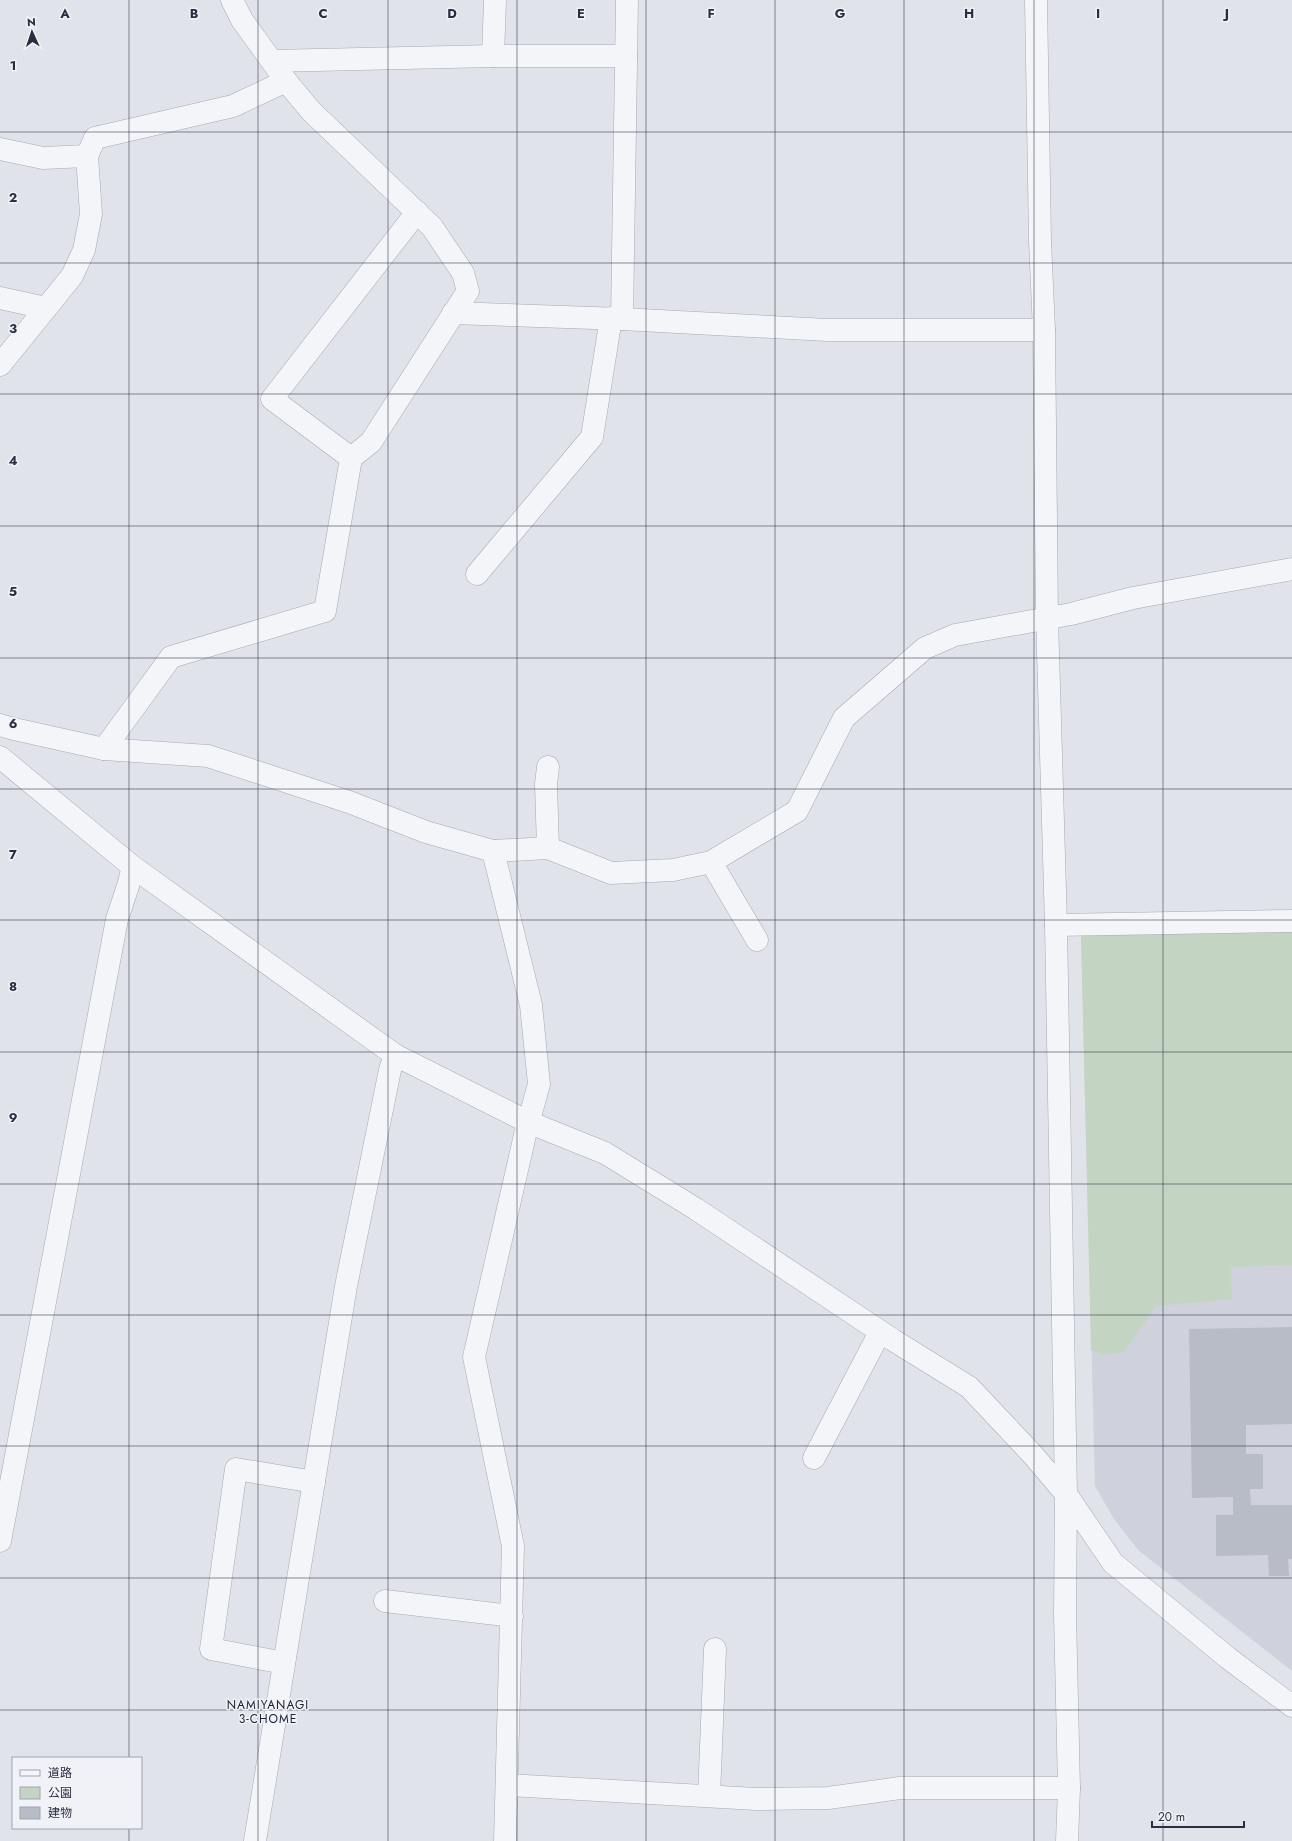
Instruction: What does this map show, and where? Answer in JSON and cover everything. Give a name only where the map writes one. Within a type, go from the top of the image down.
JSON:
[{"type":"street","points":[[104,749],[171,657],[325,611],[351,458],[371,442],[468,291],[463,273],[432,227],[311,111],[286,81],[242,20],[232,0]]},
{"type":"street","points":[[493,56],[495,0]]},
{"type":"street","points":[[477,574],[592,437],[616,318],[627,0]]},
{"type":"street","points":[[1036,0],[1040,241],[1044,330],[1047,617],[1056,926],[1066,1494],[1065,1614],[1069,1788],[1067,1841]]},
{"type":"street","points":[[272,61],[493,56],[626,56]]},
{"type":"street","points":[[0,366],[72,276],[84,250],[91,214],[87,156],[95,138],[233,106],[286,81]]},
{"type":"street","points":[[0,149],[43,158],[87,156]]},
{"type":"street","points":[[351,458],[272,398],[417,212]]},
{"type":"street","points":[[0,298],[46,308]]},
{"type":"street","points":[[453,313],[616,318],[827,330],[1044,330]]},
{"type":"street","points":[[0,725],[104,749],[208,756],[349,802],[426,832],[493,852],[548,848],[611,873],[673,870],[711,862],[797,811],[844,718],[925,648],[955,636],[1047,617],[1071,614],[1133,598],[1292,569]]},
{"type":"street","points":[[0,757],[133,867],[395,1055],[528,1122],[605,1153],[696,1209],[880,1332],[969,1387],[1033,1455],[1066,1494],[1113,1563],[1228,1658],[1292,1706]]},
{"type":"street","points":[[548,766],[546,784],[548,848]]},
{"type":"street","points":[[493,852],[531,1005],[539,1084],[528,1122],[474,1357],[513,1546],[508,1785],[505,1841]]},
{"type":"street","points":[[711,862],[757,940]]},
{"type":"street","points":[[0,1541],[117,919],[133,867]]},
{"type":"street","points":[[1056,926],[1292,921]]},
{"type":"street","points":[[255,1841],[346,1286],[390,1070],[395,1055]]},
{"type":"street","points":[[814,1458],[880,1332]]},
{"type":"street","points":[[284,1663],[211,1649],[236,1469],[314,1482]]},
{"type":"street","points":[[385,1601],[512,1616]]},
{"type":"street","points":[[709,1796],[715,1649]]},
{"type":"street","points":[[508,1785],[756,1800],[821,1798],[900,1788],[1069,1788]]},
{"type":"shaded area","points":[[1292,931],[1292,1671],[1138,1550],[1114,1519],[1095,1486],[1081,934]]},
{"type":"green space","points":[[1292,931],[1292,1265],[1231,1267],[1232,1299],[1156,1306],[1124,1352],[1105,1355],[1091,1350],[1081,934]]},
{"type":"building","points":[[1292,1327],[1292,1424],[1246,1425],[1246,1454],[1263,1454],[1263,1489],[1250,1489],[1251,1505],[1292,1505],[1292,1559],[1288,1559],[1289,1576],[1269,1576],[1268,1555],[1216,1556],[1216,1515],[1233,1515],[1233,1497],[1192,1498],[1189,1329]]},
{"type":"district","name":"NAMIYANAGI 3-CHOME","points":[[268,1712]]}]
